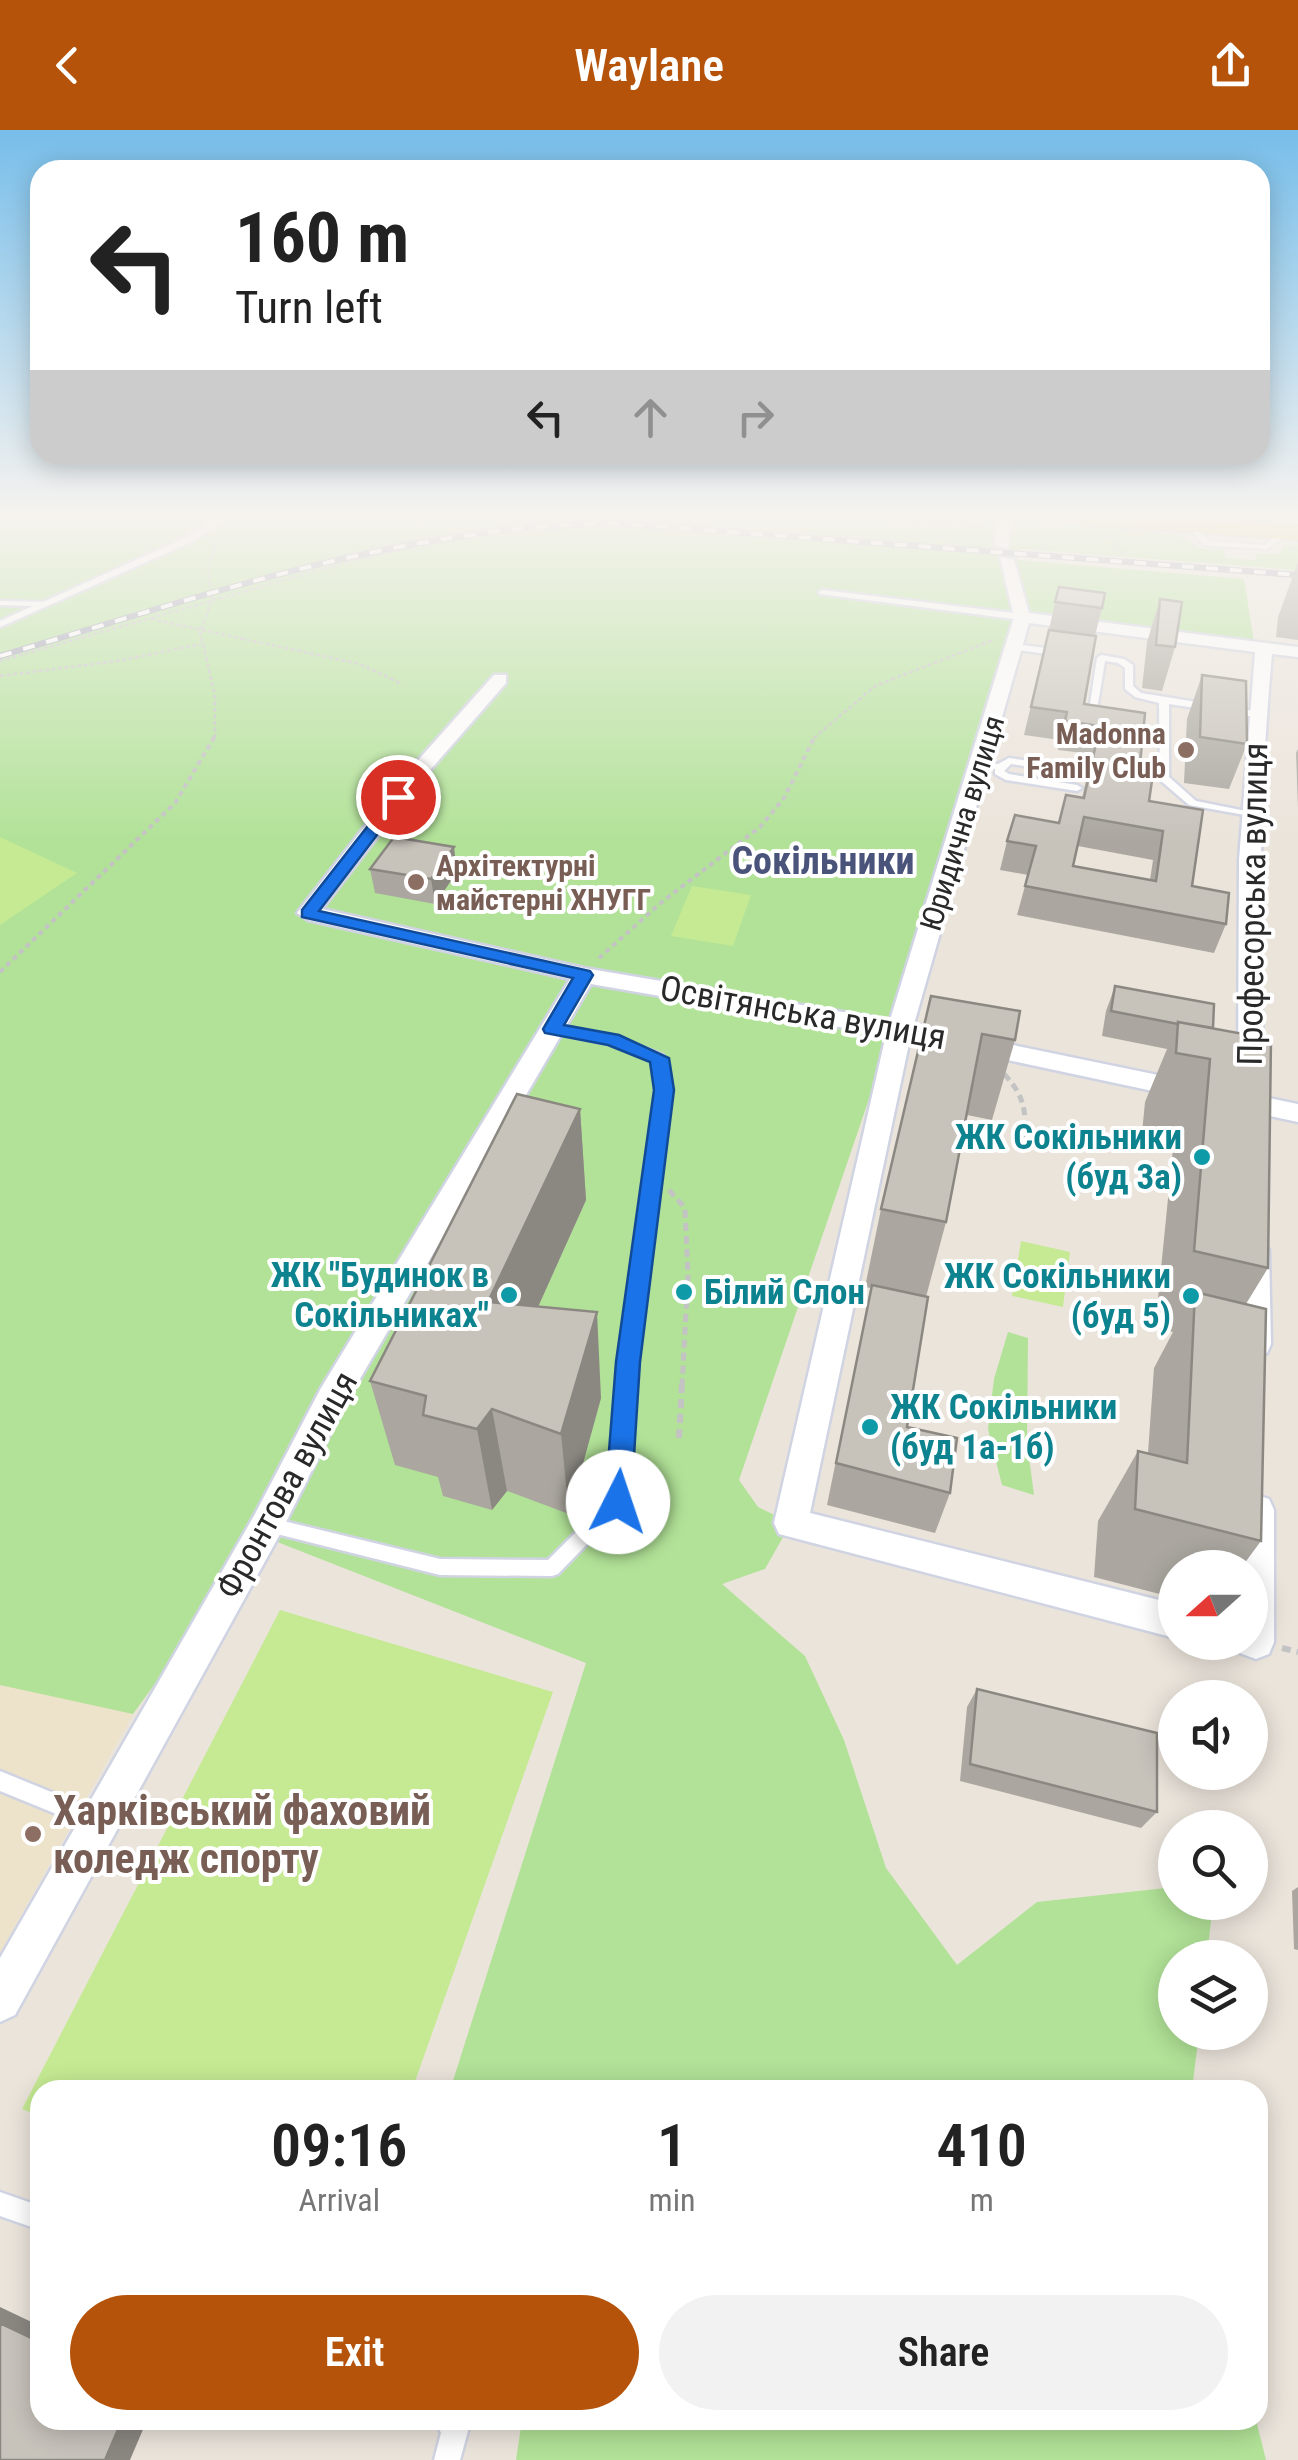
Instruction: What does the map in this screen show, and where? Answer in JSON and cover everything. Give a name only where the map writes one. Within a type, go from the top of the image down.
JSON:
[{"type":"street","name":"Юридична вулиця","points":[[1017,626],[1007,642],[990,766],[900,1028],[791,1523],[1158,1617]]},
{"type":"street","points":[[1090,626],[1298,652]]},
{"type":"street","name":"Професорська вулиця","points":[[1252,1143],[1247,957],[1256,714],[1264,648]]},
{"type":"street","name":"Освітянська вулиця","points":[[500,679],[411,780],[308,914],[584,975],[900,1028],[1298,1113]]},
{"type":"street","name":"Фронтова вулиця","points":[[0,2000],[267,1525],[332,1398],[584,975]]},
{"type":"street","points":[[1254,1221],[1257,1376]]},
{"type":"street","points":[[1255,1550],[1257,1471]]},
{"type":"lane","points":[[1007,642],[1070,654]]},
{"type":"lane","points":[[1085,656],[1120,661],[1130,667],[1128,687],[1138,695],[1256,714]]},
{"type":"lane","points":[[1100,658],[1090,724],[1101,729]]},
{"type":"lane","points":[[1164,701],[1164,778],[1193,803],[1252,815]]},
{"type":"lane","points":[[1150,735],[1166,737]]},
{"type":"lane","points":[[990,766],[1009,761],[1071,770]]},
{"type":"lane","points":[[990,766],[1006,777],[1076,788]]},
{"type":"lane","points":[[267,1525],[440,1568],[552,1568],[618,1502],[628,1362],[664,1090],[659,1058],[612,1040],[552,1029]]},
{"type":"lane","points":[[0,1781],[98,1822]]},
{"type":"lane","points":[[0,2204],[30,2214]]},
{"type":"lane","points":[[447,2460],[454,2430]]},
{"type":"path","points":[[0,654],[98,626]]},
{"type":"path","points":[[0,661],[121,626]]},
{"type":"path","points":[[185,626],[360,664],[402,684]]},
{"type":"path","points":[[0,972],[175,804],[215,738],[215,695],[201,644],[202,626]]},
{"type":"path","points":[[584,975],[663,901],[760,827],[784,798],[815,736],[876,686],[1007,642]]},
{"type":"path","points":[[0,676],[117,661],[201,644]]},
{"type":"path","points":[[1000,1069],[1023,1092],[1028,1119],[1022,1147]]},
{"type":"path","points":[[654,1172],[685,1208],[688,1275],[680,1438]]},
{"type":"shaded area","name":"Харківський фаховий коледж спорту","points":[[0,1679],[133,1714],[0,1953]]},
{"type":"green space","points":[[0,626],[1019,626],[884,1055],[739,1480],[758,1507],[791,1523],[765,1569],[722,1584],[805,1656],[844,1740],[886,1868],[957,1965],[1037,1902],[1158,1889],[1158,1920],[1211,1920],[1209,1940],[1158,1940],[1158,2050],[1197,2050],[1193,2080],[453,2080],[586,1663],[262,1536],[133,1714],[0,1685]]},
{"type":"green space","points":[[1100,626],[1251,626],[1254,643]]},
{"type":"green space","points":[[0,837],[77,873],[0,925]]},
{"type":"green space","points":[[692,886],[751,895],[733,946],[671,936]]},
{"type":"green space","points":[[1021,1241],[1070,1252],[1063,1307],[1012,1296]]},
{"type":"green space","points":[[1008,1332],[1028,1338],[1027,1442],[1034,1495],[1002,1485],[988,1429],[994,1379]]},
{"type":"green space","points":[[280,1610],[553,1692],[416,2080],[37,2080]]},
{"type":"green space","points":[[30,2094],[30,2112],[22,2109]]},
{"type":"green space","points":[[520,2430],[1258,2430],[1266,2460],[516,2460]]},
{"type":"building","points":[[1158,626],[1178,626],[1175,647],[1156,645]]},
{"type":"building","points":[[1049,630],[1096,636],[1084,704],[1145,713],[1140,764],[1154,767],[1149,801],[1203,810],[1192,886],[1229,893],[1226,924],[1025,886],[1036,846],[1007,841],[1015,815],[1059,823],[1066,795],[1084,798],[1100,726],[1065,721],[1067,712],[1031,707]],"holes":[[[1084,817],[1163,831],[1156,881],[1073,866]]]},
{"type":"building","points":[[1202,675],[1246,681],[1247,744],[1200,737]]},
{"type":"building","points":[[394,837],[454,847],[431,879],[370,869]]},
{"type":"building","points":[[1115,986],[1214,1004],[1213,1028],[1111,1011]]},
{"type":"building","points":[[931,996],[1020,1011],[1015,1040],[982,1034],[946,1222],[881,1209]]},
{"type":"building","points":[[1178,1022],[1271,1039],[1268,1268],[1194,1251],[1210,1059],[1176,1053]]},
{"type":"building","points":[[517,1094],[580,1109],[488,1302],[597,1312],[561,1434],[492,1409],[477,1429],[423,1415],[426,1396],[370,1381]]},
{"type":"building","points":[[872,1285],[928,1297],[907,1427],[957,1438],[950,1493],[836,1463]]},
{"type":"building","points":[[1195,1292],[1266,1309],[1261,1541],[1135,1509],[1138,1451],[1187,1463]]},
{"type":"building","points":[[977,1689],[1157,1733],[1157,1812],[970,1764]]},
{"type":"building","points":[[0,2323],[30,2337],[30,2430],[118,2430],[105,2460],[0,2460]]},
{"type":"railway","points":[[0,656],[101,626]]},
{"type":"place","name":"Madonna Family Club","points":[[1186,750]]},
{"type":"place","name":"Архітектурні майстерні ХНУГГ","points":[[416,882]]},
{"type":"place","name":"ЖК Сокільники (буд 3а)","points":[[1202,1157]]},
{"type":"place","name":"Білий Слон","points":[[684,1292]]},
{"type":"place","name":"ЖК \"Будинок в Сокільниках\"","points":[[509,1295]]},
{"type":"place","name":"ЖК Сокільники (буд 5)","points":[[1191,1296]]},
{"type":"place","name":"ЖК Сокільники (буд 1а-1б)","points":[[870,1427]]},
{"type":"place","name":"Харківський фаховий коледж спорту","points":[[33,1834]]},
{"type":"district","name":"Сокільники","points":[[823,861]]},
{"type":"route","points":[[398,797],[308,914],[584,975],[552,1029],[612,1040],[659,1058],[664,1090],[628,1362],[618,1502]]}]
